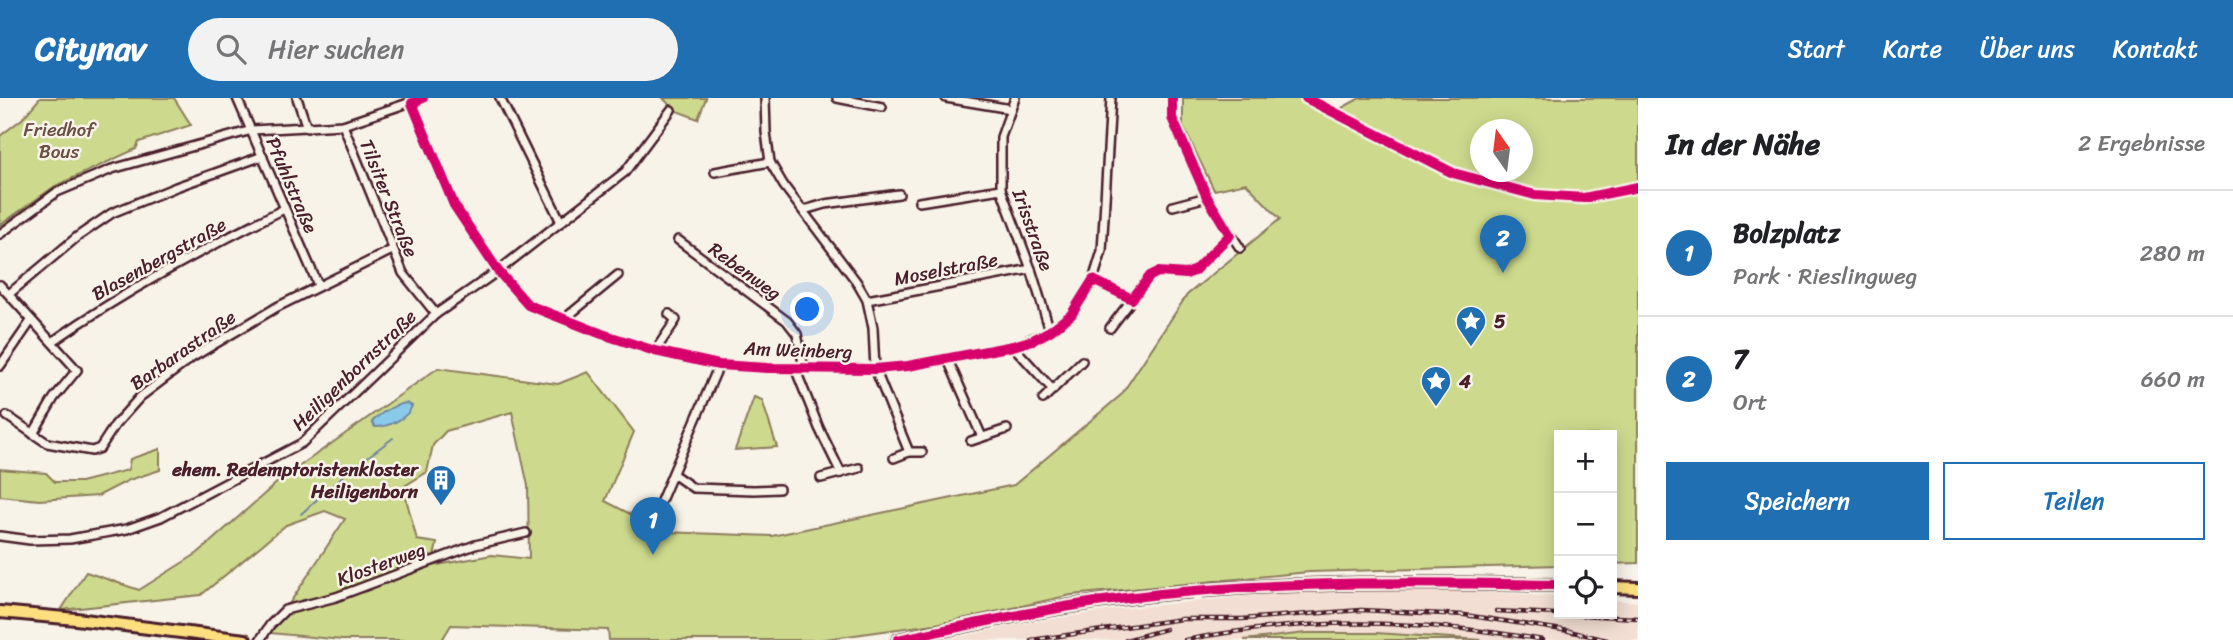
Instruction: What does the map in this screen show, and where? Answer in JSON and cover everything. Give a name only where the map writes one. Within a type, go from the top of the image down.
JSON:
[{"type":"main road","points":[[898,640],[1008,616],[1171,593],[1378,582],[1554,585]]},
{"type":"main road","points":[[1617,587],[1638,588]]},
{"type":"main road","points":[[0,612],[245,640]]},
{"type":"street","name":"Pfuhlstraße","points":[[237,98],[318,285]]},
{"type":"street","points":[[298,98],[307,128]]},
{"type":"street","points":[[0,234],[57,192],[121,166],[252,130],[343,125],[422,98]]},
{"type":"street","points":[[500,98],[561,222]]},
{"type":"street","points":[[765,98],[770,162],[784,186],[856,281],[867,300],[873,328],[875,369],[909,452]]},
{"type":"street","points":[[837,98],[882,107]]},
{"type":"street","points":[[946,98],[1011,109]]},
{"type":"street","name":"Irisstraße","points":[[1015,98],[1001,136],[1001,189],[1031,269],[1050,331]]},
{"type":"street","name":"Am Weinberg","points":[[412,103],[454,205],[498,271],[528,305],[563,320],[655,351],[719,365],[875,369],[948,360],[1013,346],[1050,331],[1071,315],[1093,280],[1102,251],[1111,98]]},
{"type":"street","points":[[1172,98],[1172,118],[1207,197],[1240,248]]},
{"type":"street","points":[[1306,98],[1453,173],[1535,195],[1584,198],[1638,187]]},
{"type":"street","name":"Heiligenbornstraße","points":[[0,536],[52,540],[92,537],[127,529],[160,517],[302,443],[321,428],[436,314],[498,271],[625,172],[671,110]]},
{"type":"street","name":"Tilsiter Straße","points":[[343,125],[403,273],[436,314]]},
{"type":"street","points":[[9,294],[77,236],[112,214],[176,187],[263,156]]},
{"type":"street","points":[[715,172],[770,162]]},
{"type":"street","points":[[919,202],[1001,189]]},
{"type":"street","points":[[804,210],[825,204],[899,194]]},
{"type":"street","points":[[1173,206],[1207,197]]},
{"type":"street","name":"Blasenbergstraße","points":[[52,342],[96,311],[165,270],[284,209]]},
{"type":"street","name":"Rebenweg","points":[[678,240],[787,321],[797,334],[804,368]]},
{"type":"street","name":"Barbarastraße","points":[[7,416],[47,443],[92,451],[100,448],[128,409],[193,357],[318,285],[392,250]]},
{"type":"street","name":"Moselstraße","points":[[867,300],[1031,269]]},
{"type":"street","points":[[1110,328],[1150,276],[1158,272],[1175,273]]},
{"type":"street","points":[[563,320],[618,275]]},
{"type":"street","points":[[1093,280],[1132,299]]},
{"type":"street","points":[[0,285],[76,370],[54,398],[33,435]]},
{"type":"street","points":[[655,351],[676,320],[669,314]]},
{"type":"street","points":[[0,366],[31,321]]},
{"type":"street","points":[[1013,346],[1053,390]]},
{"type":"street","points":[[948,360],[982,437]]},
{"type":"street","points":[[1043,398],[1082,362]]},
{"type":"street","points":[[660,503],[719,365]]},
{"type":"street","points":[[795,368],[841,473]]},
{"type":"street","points":[[971,441],[1007,429]]},
{"type":"street","points":[[894,458],[909,452],[922,452]]},
{"type":"street","points":[[821,478],[859,468]]},
{"type":"street","points":[[673,474],[693,488],[779,489]]},
{"type":"street","name":"Klosterweg","points":[[260,640],[285,610],[336,597],[475,545],[526,533]]},
{"type":"shaded area","points":[[1436,589],[1554,597],[1554,619],[1617,619],[1617,600],[1638,602],[1638,640],[1450,640],[1437,636],[1341,633],[1310,640],[944,640],[1020,624],[1120,609],[1270,594]]},
{"type":"green space","name":"Friedhof Bous","points":[[40,98],[174,98],[191,125],[139,142],[136,149],[55,186],[0,225],[0,136],[22,119]]},
{"type":"green space","points":[[663,98],[706,98],[698,119],[674,110]]},
{"type":"green space","points":[[1183,98],[1301,98],[1331,114],[1360,98],[1638,98],[1638,563],[1617,564],[1617,430],[1554,430],[1554,565],[1309,572],[1071,595],[949,622],[818,640],[609,640],[608,630],[451,625],[442,640],[342,640],[270,633],[345,519],[325,511],[286,525],[201,595],[61,610],[86,572],[139,590],[198,553],[280,480],[438,368],[558,384],[588,372],[634,432],[605,501],[665,532],[772,536],[1014,485],[1121,395],[1187,295],[1280,219],[1246,183],[1214,190],[1183,126]],"holes":[[[512,412],[528,486],[529,559],[492,555],[432,566],[437,543],[417,540],[403,487],[427,472],[433,445],[446,431]]]},
{"type":"green space","points":[[754,397],[762,400],[777,447],[735,450]]},
{"type":"green space","points":[[160,449],[160,470],[129,480],[98,496],[39,500],[0,496],[0,469],[46,473],[55,482],[81,482],[128,470],[130,459]]},
{"type":"green space","points":[[1306,633],[1376,633],[1482,640],[1244,640]]},
{"type":"water","points":[[407,403],[412,406],[402,418],[386,426],[375,427],[372,422],[379,415]]},
{"type":"waterway","points":[[301,514],[345,474],[393,438]]},
{"type":"railway","points":[[1031,640],[1182,619],[1242,619],[1361,610],[1465,615],[1569,631],[1607,640]]},
{"type":"railway","points":[[1496,611],[1638,618]]},
{"type":"railway","points":[[1185,640],[1274,627],[1319,624],[1454,628],[1543,640]]},
{"type":"railway","points":[[1126,640],[1166,629]]},
{"type":"cycle path","points":[[423,98],[412,103],[454,205],[498,271],[528,305],[655,351],[719,365],[875,369],[908,366],[1033,340],[1071,315],[1093,280],[1132,299],[1150,276],[1158,272],[1186,274],[1194,271],[1230,235],[1207,197],[1172,118],[1172,98]]},
{"type":"cycle path","points":[[1306,98],[1453,173],[1535,195],[1584,198],[1638,187]]},
{"type":"cycle path","points":[[898,640],[1061,607],[1160,594],[1360,584],[1554,585]]},
{"type":"place","name":"7","points":[[1503,273]]},
{"type":"place","name":"5","points":[[1471,348]]},
{"type":"place","name":"4","points":[[1436,408]]},
{"type":"place","name":"ehem. Redemptoristenkloster Heiligenborn","points":[[441,507]]},
{"type":"place","name":"Bolzplatz","points":[[653,555]]}]
